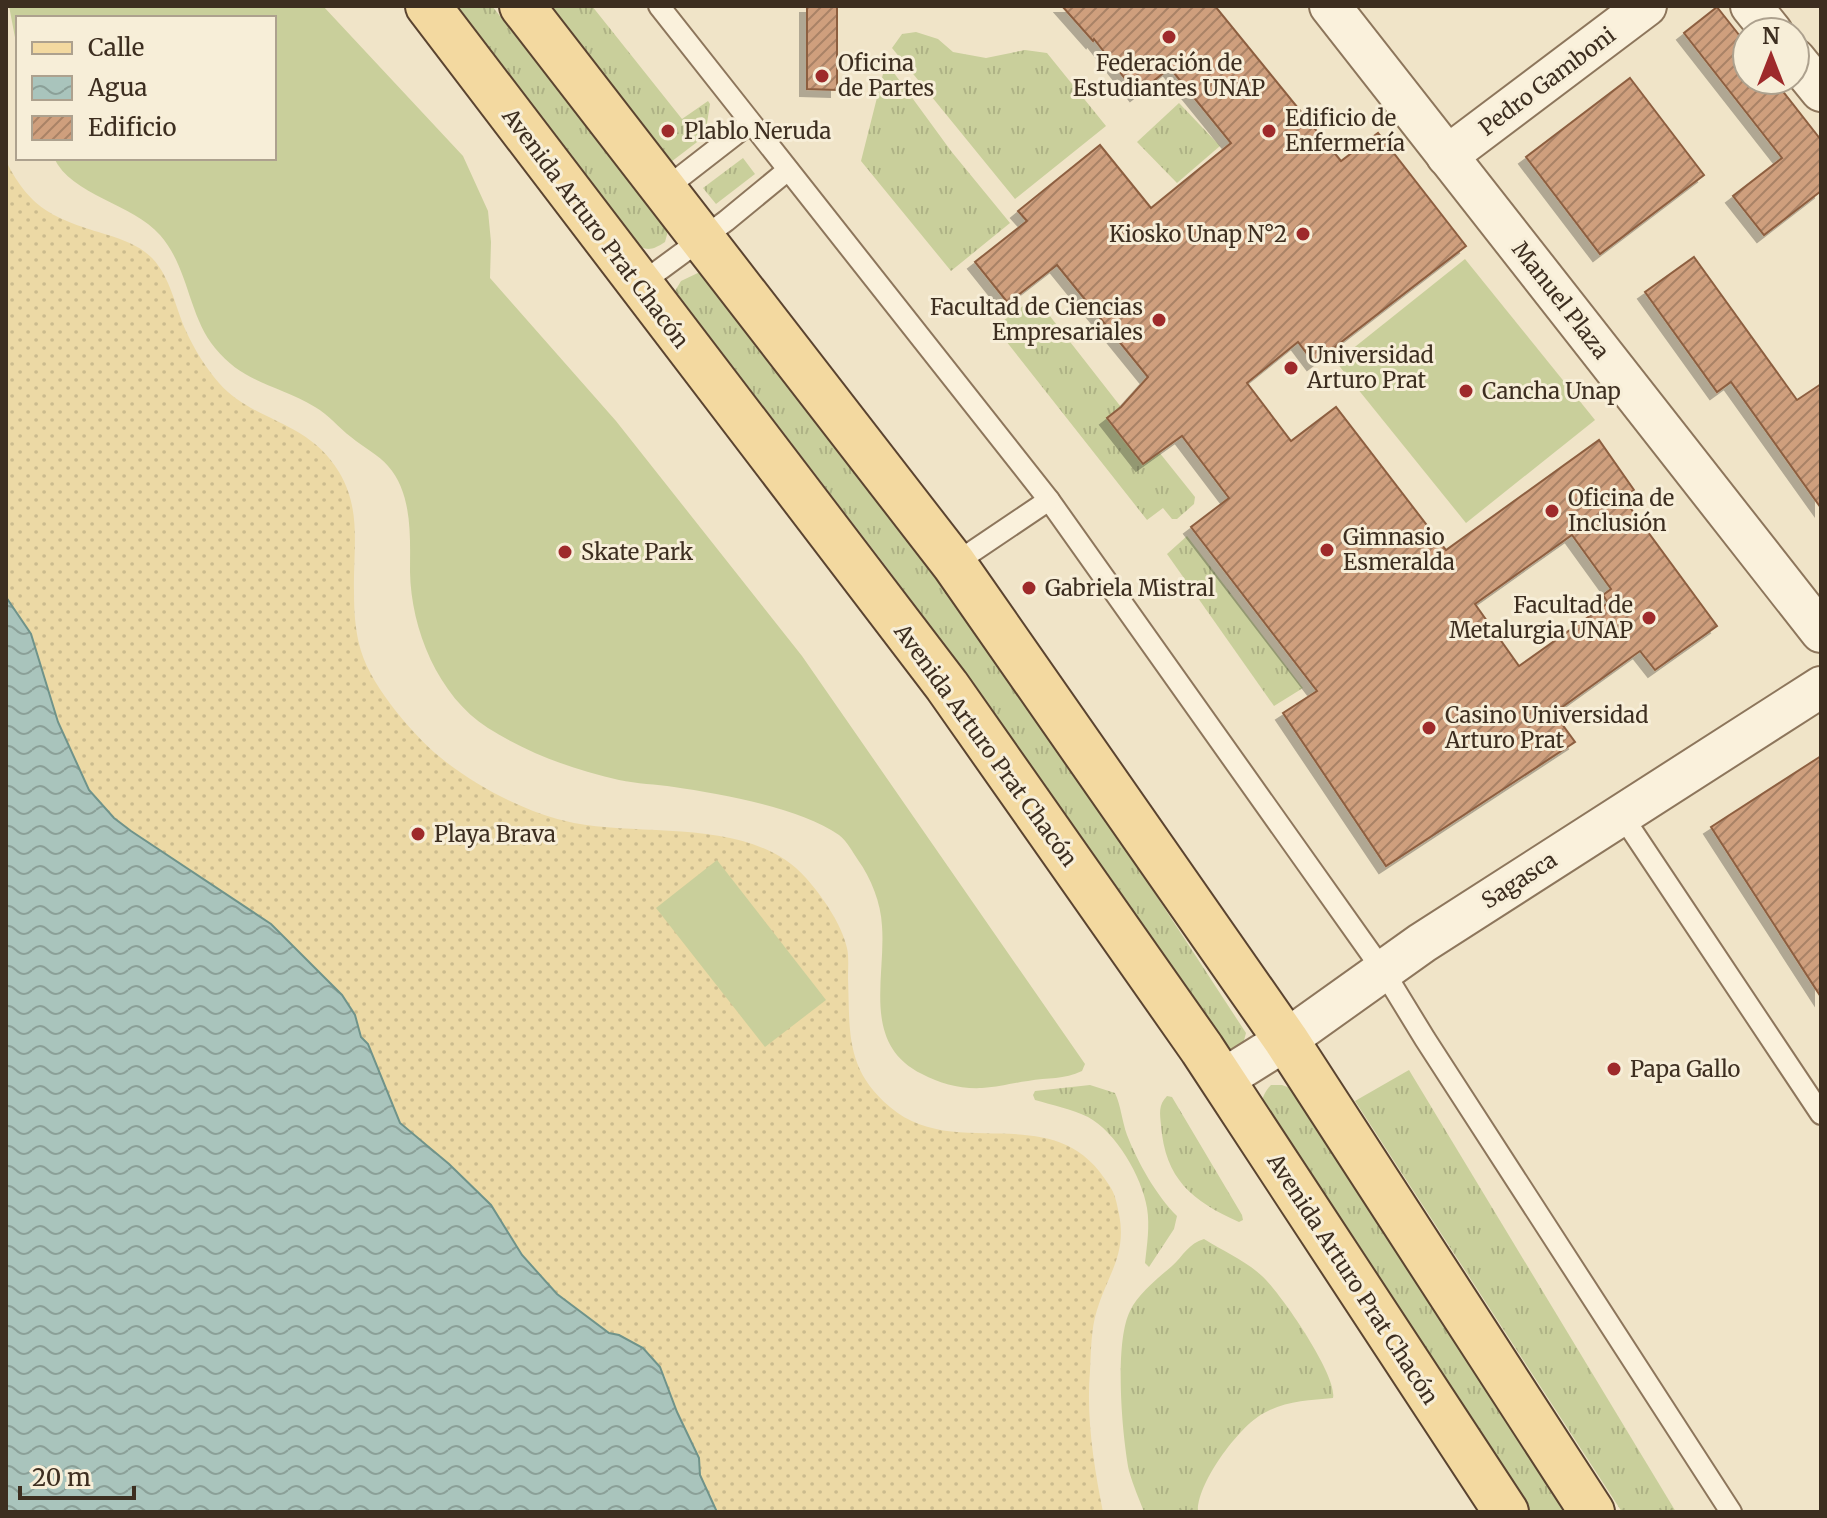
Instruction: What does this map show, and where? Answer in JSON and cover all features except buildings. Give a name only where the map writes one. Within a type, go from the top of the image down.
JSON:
[{"type":"main road","name":"Avenida Arturo Prat Chacón","points":[[428,6],[947,686],[1222,1080],[1506,1512]]},
{"type":"main road","points":[[522,6],[954,564],[1286,1040],[1592,1512]]},
{"type":"street","name":"Manuel Plaza","points":[[1330,6],[1821,632]]},
{"type":"street","name":"Pedro Gamboni","points":[[1447,156],[1646,6]]},
{"type":"street","name":"Sagasca","points":[[1222,1080],[1286,1040],[1422,943],[1821,687]]},
{"type":"lane","points":[[659,6],[1049,500],[1384,972],[1433,1053],[1731,1512]]},
{"type":"lane","points":[[665,189],[750,123]]},
{"type":"lane","points":[[639,285],[702,240],[788,170]]},
{"type":"lane","points":[[954,564],[1049,500]]},
{"type":"lane","points":[[1621,814],[1821,1114]]},
{"type":"green space","name":"Skate Park","points":[[9,6],[323,6],[463,156],[488,211],[490,278],[616,421],[802,656],[1085,1064],[1082,1071],[1062,1077],[982,1088],[951,1085],[922,1074],[903,1061],[891,1046],[884,1028],[880,988],[880,909],[867,875],[839,835],[804,817],[737,798],[619,780],[568,766],[535,753],[488,728],[455,698],[442,680],[422,638],[412,594],[406,503],[388,466],[320,410],[250,377],[226,360],[206,335],[177,262],[160,235],[134,215],[74,181],[55,160],[276,160],[276,16],[16,16],[16,43]]},
{"type":"green space","points":[[447,6],[492,6],[665,225],[668,231],[665,242],[650,249],[634,243]]},
{"type":"green space","points":[[544,6],[592,6],[682,119],[708,101],[705,136],[667,165]]},
{"type":"green space","points":[[916,32],[938,39],[953,52],[986,58],[1025,50],[1047,53],[1106,126],[1015,199],[892,48],[902,34]]},
{"type":"green space","points":[[886,62],[951,151],[1010,223],[951,271],[861,161]]},
{"type":"green space","points":[[1179,103],[1220,146],[1177,183],[1137,142]]},
{"type":"green space","points":[[743,158],[755,174],[716,204],[703,188]]},
{"type":"green space","name":"Cancha Unap","points":[[1465,259],[1595,420],[1466,523],[1336,362]]},
{"type":"green space","points":[[702,271],[829,432],[1062,751],[1246,1033],[1242,1048],[1233,1053],[1220,1052],[1102,871],[888,569],[675,291],[681,281]]},
{"type":"green space","points":[[1035,297],[1121,407],[1107,419],[1143,464],[1159,452],[1195,497],[1194,504],[1177,519],[1172,519],[1163,508],[1147,520],[995,327]]},
{"type":"green space","points":[[1187,536],[1303,688],[1274,706],[1167,554]]},
{"type":"green space","points":[[717,860],[826,1000],[765,1047],[656,908]]},
{"type":"green space","points":[[1409,1070],[1676,1512],[1622,1512],[1355,1101]]},
{"type":"green space","points":[[1090,1085],[1115,1093],[1136,1157],[1155,1189],[1177,1216],[1174,1229],[1149,1267],[1145,1263],[1148,1229],[1144,1196],[1134,1170],[1118,1144],[1088,1117],[1035,1100],[1033,1095],[1035,1091]]},
{"type":"green space","points":[[1271,1085],[1290,1088],[1571,1512],[1531,1512],[1265,1114],[1263,1099]]},
{"type":"green space","points":[[1167,1096],[1172,1097],[1243,1220],[1239,1222],[1208,1206],[1175,1174],[1168,1160],[1161,1125],[1161,1106]]},
{"type":"green space","points":[[1204,1239],[1249,1266],[1270,1285],[1317,1354],[1327,1372],[1333,1398],[1290,1403],[1256,1418],[1233,1441],[1212,1471],[1199,1500],[1198,1512],[1144,1512],[1129,1471],[1124,1435],[1121,1366],[1125,1326],[1133,1305],[1143,1293],[1190,1247]]},
{"type":"sand","name":"Playa Brava","points":[[6,161],[25,191],[47,211],[132,244],[152,258],[168,284],[193,345],[219,383],[248,406],[312,442],[339,472],[354,515],[355,614],[361,651],[385,696],[434,752],[491,791],[557,819],[602,827],[728,837],[757,846],[783,859],[818,893],[844,939],[848,955],[853,1048],[857,1064],[875,1093],[890,1107],[916,1123],[944,1131],[1033,1136],[1061,1143],[1087,1158],[1109,1185],[1118,1210],[1120,1241],[1115,1264],[1095,1317],[1089,1388],[1092,1442],[1103,1512],[717,1512],[700,1475],[699,1458],[670,1396],[665,1376],[619,1335],[609,1333],[557,1294],[522,1255],[491,1205],[400,1123],[368,1044],[361,1037],[355,1015],[342,995],[271,924],[131,831],[114,818],[90,790],[58,722],[31,634],[6,597]]},
{"type":"water","points":[[6,597],[31,634],[58,722],[89,790],[114,818],[131,831],[271,924],[342,995],[355,1015],[361,1037],[368,1044],[400,1123],[491,1205],[522,1255],[557,1294],[609,1333],[643,1348],[660,1367],[699,1458],[700,1475],[717,1512],[6,1512]]},
{"type":"place","name":"Federación de Estudiantes UNAP","points":[[1169,37]]},
{"type":"place","name":"Oficina de Partes","points":[[822,76]]},
{"type":"place","name":"Plablo Neruda","points":[[668,131]]},
{"type":"place","name":"Edificio de Enfermería","points":[[1269,131]]},
{"type":"place","name":"Kiosko Unap N°2","points":[[1303,234]]},
{"type":"place","name":"Facultad de Ciencias Empresariales","points":[[1159,320]]},
{"type":"place","name":"Universidad Arturo Prat","points":[[1291,368]]},
{"type":"place","name":"Cancha Unap","points":[[1466,391]]},
{"type":"place","name":"Oficina de Inclusión","points":[[1552,511]]},
{"type":"place","name":"Gimnasio Esmeralda","points":[[1327,550]]},
{"type":"place","name":"Skate Park","points":[[565,552]]},
{"type":"place","name":"Gabriela Mistral","points":[[1029,588]]},
{"type":"place","name":"Facultad de Metalurgia UNAP","points":[[1649,618]]},
{"type":"place","name":"Casino Universidad Arturo Prat","points":[[1429,728]]},
{"type":"place","name":"Playa Brava","points":[[418,834]]},
{"type":"place","name":"Papa Gallo","points":[[1614,1069]]}]
